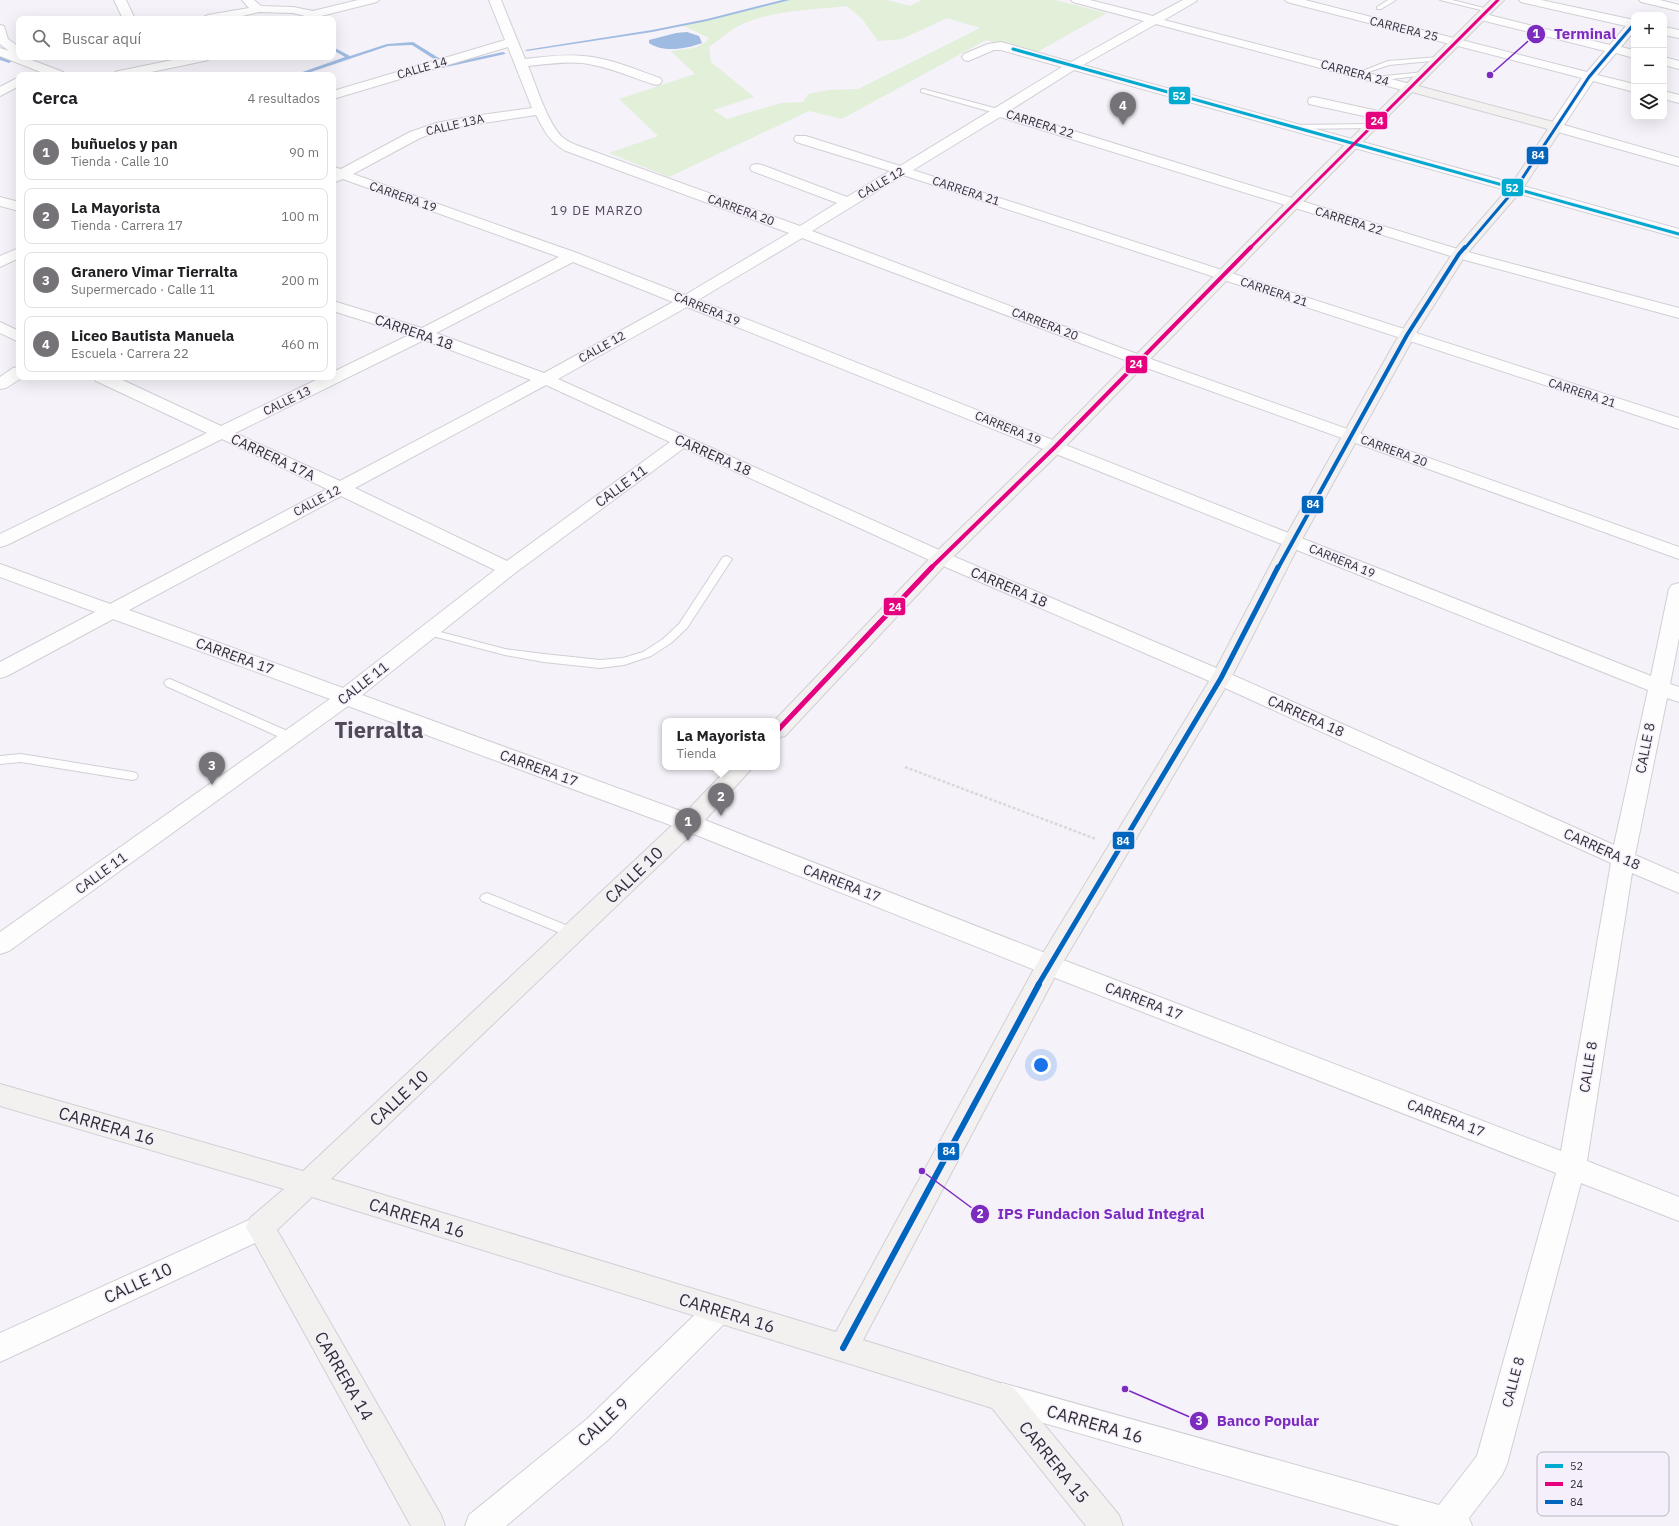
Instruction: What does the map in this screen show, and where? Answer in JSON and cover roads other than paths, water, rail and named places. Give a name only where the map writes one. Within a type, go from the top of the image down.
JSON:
[{"type":"main road","points":[[780,727],[941,558],[1055,446],[1293,204],[1355,144],[1371,126],[1498,0]]},
{"type":"main road","name":"CARRERA 24","points":[[1410,88],[1556,128]]},
{"type":"main road","points":[[843,1348],[1049,965],[1221,678],[1292,541],[1350,435],[1407,336],[1459,254],[1516,188],[1556,128]]},
{"type":"main road","name":"CALLE 10","points":[[260,1227],[308,1184],[689,823],[739,770]]},
{"type":"main road","name":"CARRERA 16","points":[[0,1095],[308,1184],[1002,1397]]},
{"type":"main road","name":"CARRERA 14","points":[[260,1227],[429,1526]]},
{"type":"main road","name":"CARRERA 15","points":[[1002,1397],[1107,1526]]},
{"type":"street","points":[[128,16],[120,1],[134,0]]},
{"type":"street","points":[[248,0],[251,5],[259,9]]},
{"type":"street","points":[[318,16],[373,0]]},
{"type":"street","name":"CARRERA 20","points":[[496,0],[540,111],[551,132],[559,141],[572,148],[801,232],[1139,360],[1679,553]]},
{"type":"street","name":"CARRERA 24","points":[[1077,0],[1410,88]]},
{"type":"street","name":"CALLE 12","points":[[0,671],[545,379],[686,301],[848,202],[903,171],[1074,65],[1191,0]]},
{"type":"street","name":"CARRERA 25","points":[[1290,0],[1631,87]]},
{"type":"street","points":[[1525,0],[1631,23]]},
{"type":"street","points":[[1648,3],[1679,8]]},
{"type":"street","points":[[226,16],[259,9],[293,10],[312,16]]},
{"type":"street","points":[[1485,13],[1631,53]]},
{"type":"street","points":[[1556,128],[1589,77],[1631,27]]},
{"type":"street","points":[[0,29],[2,40],[16,48]]},
{"type":"street","points":[[1667,32],[1679,34]]},
{"type":"street","name":"CALLE 14","points":[[336,94],[512,42]]},
{"type":"street","points":[[968,57],[992,47],[1001,46],[1679,234]]},
{"type":"street","points":[[0,52],[16,49]]},
{"type":"street","points":[[0,52],[16,58]]},
{"type":"street","points":[[520,63],[568,59],[588,60],[656,81]]},
{"type":"street","points":[[21,60],[52,72]]},
{"type":"street","points":[[133,72],[190,60]]},
{"type":"street","points":[[1667,62],[1679,65]]},
{"type":"street","points":[[35,72],[42,68]]},
{"type":"street","points":[[0,92],[16,83]]},
{"type":"street","points":[[1667,96],[1679,99]]},
{"type":"street","points":[[1314,101],[1382,116]]},
{"type":"street","name":"CALLE 13A","points":[[336,175],[414,136],[441,126],[540,111]]},
{"type":"street","name":"CARRERA 22","points":[[999,112],[1459,254],[1679,312]]},
{"type":"street","name":"CARRERA 24","points":[[1556,128],[1679,162]]},
{"type":"street","name":"CARRERA 21","points":[[801,139],[1224,275],[1679,424]]},
{"type":"street","points":[[757,168],[848,202]]},
{"type":"street","name":"CARRERA 19","points":[[336,175],[572,256],[1055,446],[1679,695]]},
{"type":"street","points":[[0,202],[16,206]]},
{"type":"street","points":[[0,262],[16,254]]},
{"type":"street","name":"CALLE 13","points":[[336,377],[423,334],[572,256]]},
{"type":"street","name":"CARRERA 18","points":[[336,307],[423,334],[545,379],[941,558],[1221,678],[1679,884]]},
{"type":"street","points":[[0,327],[16,335]]},
{"type":"street","points":[[0,384],[16,374]]},
{"type":"street","name":"CARRERA 17A","points":[[108,380],[340,488],[508,569]]},
{"type":"street","name":"CALLE 13","points":[[0,541],[329,380]]},
{"type":"street","name":"CALLE 11","points":[[0,945],[346,697],[508,569],[683,441]]},
{"type":"street","name":"CARRERA 17","points":[[0,570],[689,823],[1049,965],[1679,1208]]},
{"type":"street","name":"CALLE 8","points":[[1449,1525],[1491,1464],[1572,1166],[1622,859],[1679,589]]},
{"type":"street","name":"CALLE 10","points":[[0,1348],[260,1227]]},
{"type":"street","name":"CALLE 9","points":[[481,1526],[598,1429],[719,1310]]},
{"type":"street","name":"CARRERA 16","points":[[1002,1397],[1449,1525]]},
{"type":"lane","points":[[1379,8],[1393,0]]},
{"type":"lane","points":[[1443,0],[1485,13]]},
{"type":"lane","points":[[1358,74],[1388,63],[1439,59]]},
{"type":"lane","points":[[1375,79],[1424,74]]},
{"type":"lane","points":[[923,92],[999,112]]},
{"type":"lane","points":[[1290,127],[1371,126]]},
{"type":"lane","points":[[429,632],[505,652],[544,658],[600,664],[624,661],[647,654],[667,641],[683,626],[727,558]]},
{"type":"lane","points":[[170,683],[290,737]]},
{"type":"lane","points":[[0,760],[21,758],[132,776]]},
{"type":"lane","points":[[487,898],[573,933]]},
{"type":"water","points":[[687,32],[699,36],[702,43],[689,47],[668,49],[649,43],[649,40],[676,33]]},
{"type":"waterway","points":[[527,50],[652,31],[707,20],[788,0]]},
{"type":"waterway","points":[[349,58],[387,45],[413,43],[439,60]]},
{"type":"waterway","points":[[336,50],[349,58]]},
{"type":"waterway","points":[[442,66],[503,53]]},
{"type":"waterway","points":[[0,58],[9,61]]},
{"type":"waterway","points":[[306,72],[349,58]]},
{"type":"place","name":"Terminal","points":[[1490,75]]},
{"type":"place","name":"Liceo Bautista Manuela","points":[[1123,125]]},
{"type":"place","name":"Granero Vimar Tierralta","points":[[212,785]]},
{"type":"place","name":"La Mayorista","points":[[721,816]]},
{"type":"place","name":"buñuelos y pan","points":[[688,841]]},
{"type":"place","name":"IPS Fundacion Salud Integral","points":[[922,1171]]},
{"type":"place","name":"Banco Popular","points":[[1125,1389]]},
{"type":"district","name":"19 DE MARZO","points":[[597,210]]},
{"type":"district","name":"Tierralta","points":[[379,730]]}]
